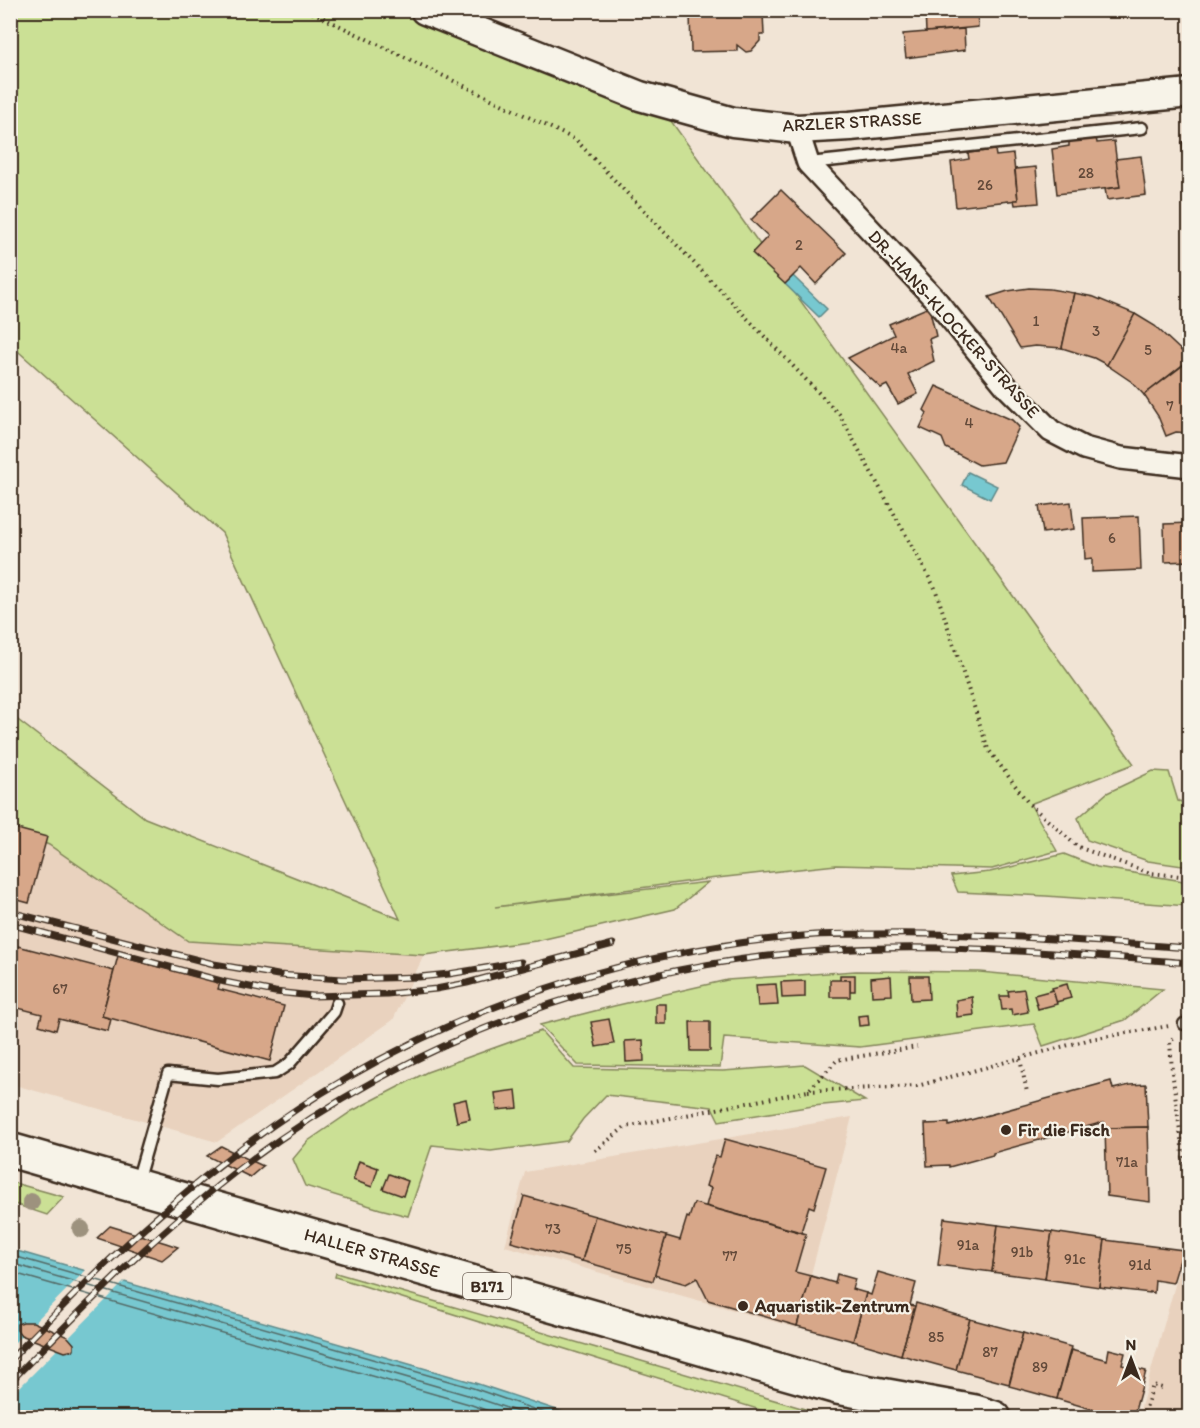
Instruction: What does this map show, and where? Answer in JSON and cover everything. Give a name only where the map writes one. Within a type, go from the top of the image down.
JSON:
[{"type":"main road","name":"ARZLER STRASSE","points":[[425,10],[640,96],[733,122],[796,129],[850,126],[1190,93]]},
{"type":"main road","name":"HALLER STRASSE","points":[[10,1150],[837,1387],[975,1412],[994,1418]]},
{"type":"main road","name":"HALLER STRASSE","points":[[837,1387],[914,1418]]},
{"type":"street","name":"DR.-HANS-KLOCKER-STRASSE","points":[[796,129],[808,163],[934,298],[1006,386],[1051,431],[1084,448],[1121,458],[1190,466]]},
{"type":"lane","points":[[808,163],[1143,128]]},
{"type":"lane","points":[[136,1186],[168,1074],[218,1079],[275,1073],[289,1064],[334,1012],[337,1003]]},
{"type":"path","points":[[307,10],[576,140],[839,414],[935,588],[988,749],[1029,804],[1078,847],[1150,873],[1190,877]]},
{"type":"path","points":[[595,1151],[625,1127],[808,1091],[917,1086],[1091,1039],[1187,1023]]},
{"type":"path","points":[[1187,1023],[1170,1042],[1185,1176],[1190,1180]]},
{"type":"path","points":[[808,1091],[837,1060],[917,1047]]},
{"type":"path","points":[[1020,1059],[1027,1092]]},
{"type":"path","points":[[1143,1418],[1153,1385],[1166,1389]]},
{"type":"shaded area","points":[[10,828],[49,845],[188,941],[424,955],[393,1020],[217,1142],[11,1084]]},
{"type":"shaded area","points":[[852,1117],[797,1328],[505,1246],[525,1172]]},
{"type":"shaded area","points":[[1189,1235],[1189,1417],[1138,1418],[1149,1378]]},
{"type":"green space","points":[[410,10],[671,121],[1134,764],[1030,804],[1057,851],[992,869],[836,865],[495,907],[708,882],[675,909],[536,941],[424,955],[188,941],[49,845],[11,828],[10,714],[145,818],[400,919],[222,533],[11,345],[10,11]]},
{"type":"green space","points":[[1153,771],[1169,772],[1178,801],[1189,803],[1189,867],[1148,861],[1087,840],[1078,818],[1107,793]]},
{"type":"green space","points":[[1064,854],[1097,867],[1189,882],[1189,906],[958,892],[951,876],[990,872]]},
{"type":"green space","points":[[856,971],[980,972],[1163,989],[1125,1020],[1043,1046],[1034,1024],[860,1047],[724,1038],[720,1067],[578,1065],[540,1025],[727,980]]},
{"type":"green space","points":[[541,1031],[574,1068],[723,1071],[805,1065],[865,1101],[813,1106],[719,1121],[712,1107],[606,1095],[583,1119],[567,1141],[491,1151],[432,1145],[408,1216],[305,1186],[293,1159],[308,1141],[352,1111],[427,1072]]},
{"type":"green space","points":[[10,1182],[64,1197],[47,1215],[11,1203]]},
{"type":"green space","points":[[336,1273],[832,1417],[783,1417],[335,1277]]},
{"type":"water","points":[[793,276],[827,309],[819,317],[785,284]]},
{"type":"water","points":[[968,472],[997,486],[990,499],[962,485]]},
{"type":"water","points":[[10,1249],[475,1383],[578,1417],[11,1417]]},
{"type":"pier","points":[[88,1268],[127,1279],[11,1396],[11,1346]]},
{"type":"building","points":[[925,10],[977,10],[978,27],[926,32]]},
{"type":"building","points":[[736,11],[736,14],[763,13],[764,35],[760,35],[760,41],[751,51],[746,52],[737,45],[737,51],[691,52],[690,12]]},
{"type":"building","points":[[964,29],[965,50],[906,58],[903,34]]},
{"type":"building","points":[[1096,137],[1097,143],[1114,141],[1120,187],[1057,194],[1052,149],[1069,146],[1069,140]]},
{"type":"building","points":[[1190,141],[1190,164],[1184,164],[1182,142]]},
{"type":"building","points":[[995,150],[996,156],[1013,154],[1018,200],[956,207],[951,162],[969,159],[968,153]]},
{"type":"building","points":[[1141,156],[1146,195],[1107,200],[1105,189],[1120,187],[1116,159]]},
{"type":"building","points":[[1036,167],[1039,203],[1015,205],[1014,200],[1018,200],[1015,169]]},
{"type":"building","points":[[781,190],[846,253],[816,284],[801,268],[785,284],[752,253],[768,236],[751,220]]},
{"type":"building","points":[[1029,288],[1074,293],[1062,348],[1035,346],[1020,348],[989,297]]},
{"type":"building","points":[[1074,293],[1094,297],[1135,314],[1107,365],[1094,358],[1062,348]]},
{"type":"building","points":[[929,307],[936,336],[929,339],[934,361],[908,374],[918,394],[898,404],[887,385],[881,388],[848,358],[894,335],[889,324]]},
{"type":"building","points":[[1135,314],[1155,326],[1190,359],[1144,395],[1132,382],[1107,365]]},
{"type":"building","points":[[1190,360],[1190,433],[1176,432],[1166,436],[1158,416],[1144,395]]},
{"type":"building","points":[[936,386],[1012,420],[1019,427],[1003,462],[979,465],[946,448],[942,438],[920,428],[927,413],[924,410]]},
{"type":"building","points":[[1071,502],[1074,529],[1043,533],[1039,506]]},
{"type":"building","points":[[1139,516],[1141,570],[1092,572],[1092,558],[1085,559],[1083,518]]},
{"type":"building","points":[[1190,523],[1190,561],[1165,562],[1164,524]]},
{"type":"building","points":[[10,827],[47,837],[29,903],[10,898]]},
{"type":"building","points":[[10,944],[114,971],[102,1016],[111,1019],[108,1031],[59,1019],[56,1030],[39,1025],[42,1014],[10,1006]]},
{"type":"building","points":[[118,956],[220,983],[218,989],[284,1006],[270,1061],[102,1016]]},
{"type":"building","points":[[840,975],[855,975],[855,991],[850,991],[850,980],[840,980]]},
{"type":"building","points":[[891,976],[892,995],[872,996],[871,978]]},
{"type":"building","points":[[910,976],[928,976],[929,999],[911,1000]]},
{"type":"building","points":[[830,980],[850,980],[850,997],[830,997]]},
{"type":"building","points":[[805,981],[805,997],[782,998],[781,982]]},
{"type":"building","points":[[776,984],[778,1005],[758,1006],[756,985]]},
{"type":"building","points":[[1067,984],[1071,998],[1056,1002],[1052,988]]},
{"type":"building","points":[[1024,989],[1028,1012],[1012,1015],[1011,1009],[1002,1010],[1000,996],[1009,996],[1008,991]]},
{"type":"building","points":[[1053,990],[1057,1004],[1038,1009],[1034,995]]},
{"type":"building","points":[[972,997],[974,1015],[957,1017],[956,1000]]},
{"type":"building","points":[[656,1004],[666,1004],[666,1024],[656,1024]]},
{"type":"building","points":[[868,1015],[869,1025],[859,1026],[858,1016]]},
{"type":"building","points":[[609,1019],[614,1044],[596,1047],[591,1022]]},
{"type":"building","points":[[690,1022],[710,1022],[710,1051],[691,1051]]},
{"type":"building","points":[[643,1040],[644,1061],[626,1062],[625,1041]]},
{"type":"building","points":[[1111,1081],[1113,1089],[1146,1084],[1148,1127],[1105,1128],[1104,1122],[949,1167],[949,1165],[927,1166],[925,1124],[949,1123],[949,1126]]},
{"type":"building","points":[[516,1090],[518,1108],[497,1110],[495,1093]]},
{"type":"building","points":[[466,1099],[470,1119],[457,1122],[453,1102]]},
{"type":"building","points":[[1148,1127],[1150,1202],[1107,1196],[1105,1128]]},
{"type":"building","points":[[725,1139],[826,1167],[814,1208],[809,1206],[801,1232],[706,1206],[711,1188],[706,1186],[715,1156],[720,1157]]},
{"type":"building","points":[[221,1146],[263,1166],[250,1177],[207,1156]]},
{"type":"building","points":[[359,1161],[378,1168],[372,1187],[353,1180]]},
{"type":"building","points":[[389,1174],[408,1181],[403,1196],[383,1189]]},
{"type":"building","points":[[524,1196],[595,1216],[582,1261],[511,1242]]},
{"type":"building","points":[[694,1203],[806,1234],[795,1272],[811,1276],[797,1326],[708,1300],[697,1278],[686,1284],[654,1275],[666,1236],[680,1240]]},
{"type":"building","points":[[595,1216],[666,1236],[653,1281],[582,1261]]},
{"type":"building","points":[[944,1218],[998,1225],[992,1272],[938,1265]]},
{"type":"building","points":[[998,1225],[1052,1232],[1045,1279],[992,1272]]},
{"type":"building","points":[[110,1226],[178,1247],[162,1260],[97,1238]]},
{"type":"building","points":[[1052,1232],[1105,1240],[1099,1287],[1045,1279]]},
{"type":"building","points":[[1105,1240],[1183,1250],[1173,1283],[1155,1280],[1154,1293],[1099,1287]]},
{"type":"building","points":[[878,1272],[916,1283],[910,1305],[915,1306],[901,1355],[853,1341],[866,1293],[871,1295]]},
{"type":"building","points":[[837,1274],[855,1279],[852,1289],[866,1293],[853,1341],[797,1326],[811,1276],[835,1283]]},
{"type":"building","points":[[916,1303],[970,1319],[956,1370],[901,1355]]},
{"type":"building","points":[[970,1319],[1023,1333],[1009,1384],[956,1370]]},
{"type":"building","points":[[33,1322],[68,1337],[74,1344],[74,1350],[65,1352],[21,1335],[17,1330],[17,1324]]},
{"type":"building","points":[[1190,1327],[1190,1359],[1181,1356]]},
{"type":"building","points":[[1023,1333],[1071,1347],[1057,1399],[1009,1386]]},
{"type":"building","points":[[1109,1349],[1125,1353],[1122,1365],[1146,1371],[1133,1418],[1122,1418],[1057,1399],[1071,1350],[1107,1360]]},
{"type":"railway","points":[[10,912],[214,964],[278,975],[343,979],[419,977],[521,962]]},
{"type":"railway","points":[[10,924],[225,982],[275,992],[313,996],[387,994],[436,989],[467,983],[613,944]]},
{"type":"railway","points":[[10,1360],[77,1291],[129,1242],[194,1185],[268,1128],[320,1094],[401,1049],[457,1022],[515,999],[573,980],[693,951],[754,941],[815,935],[993,936],[1190,948]]},
{"type":"railway","points":[[10,1382],[154,1241],[247,1163],[311,1119],[378,1079],[447,1045],[519,1015],[592,991],[667,972],[744,959],[821,951],[959,948],[1190,963]]},
{"type":"place","name":"Fir die Fisch","points":[[1006,1130]]},
{"type":"place","name":"Aquaristik-Zentrum","points":[[743,1306]]}]
